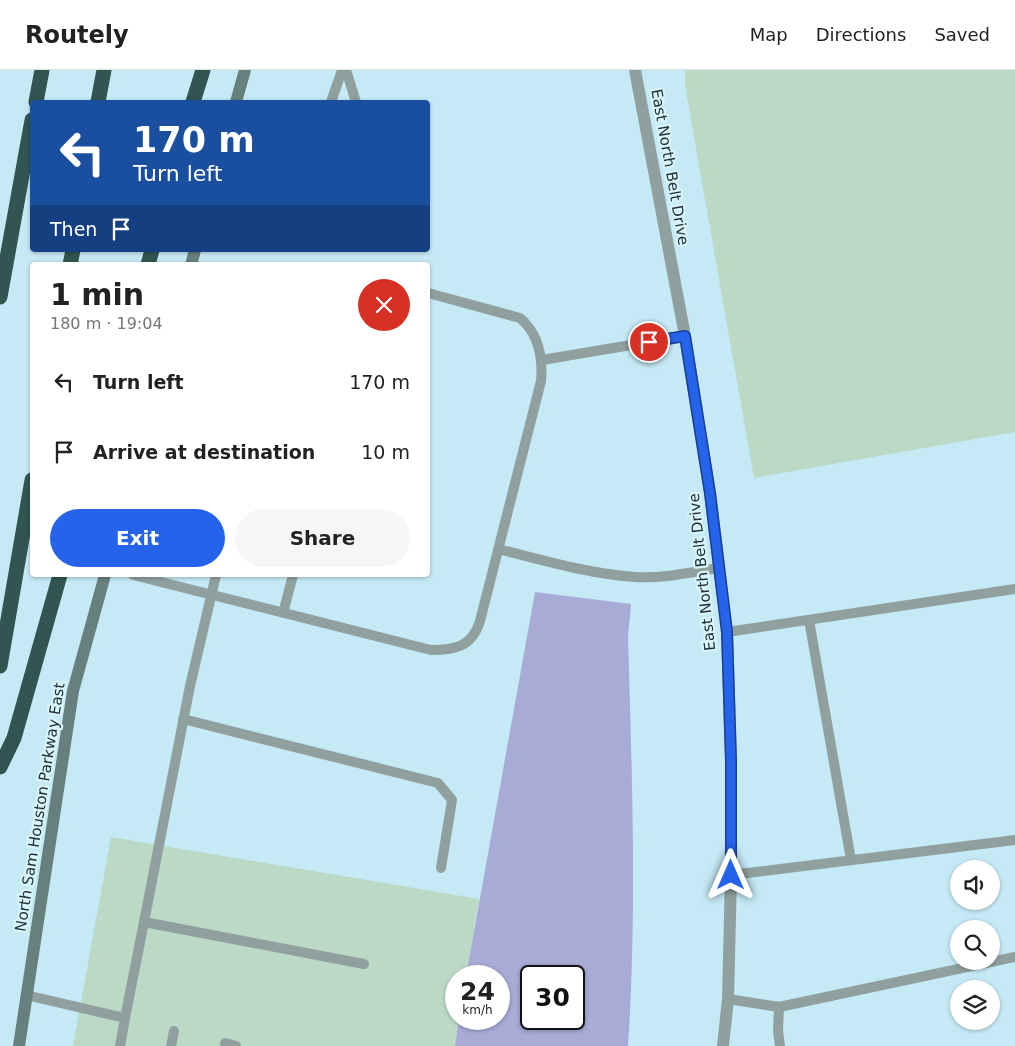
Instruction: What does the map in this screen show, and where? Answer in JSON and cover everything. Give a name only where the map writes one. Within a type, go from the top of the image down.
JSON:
[{"type":"highway","points":[[36,100],[42,70]]},
{"type":"highway","points":[[98,100],[104,70]]},
{"type":"highway","points":[[195,100],[203,70]]},
{"type":"highway","points":[[0,297],[30,131]]},
{"type":"highway","points":[[0,666],[30,492]]},
{"type":"highway","points":[[0,767],[14,738],[59,577]]},
{"type":"main road","points":[[237,100],[245,70]]},
{"type":"main road","name":"North Sam Houston Parkway East","points":[[19,1046],[73,691],[104,577]]},
{"type":"street","name":"East North Belt Drive","points":[[636,70],[685,336],[710,493],[727,632],[731,761],[731,875],[728,999],[723,1046]]},
{"type":"lane","points":[[332,100],[344,70]]},
{"type":"lane","points":[[344,70],[355,100]]},
{"type":"lane","points":[[141,577],[431,650],[454,648],[469,641],[477,630],[541,381],[542,360],[535,335],[520,318],[430,295]]},
{"type":"lane","points":[[542,360],[685,336]]},
{"type":"lane","points":[[498,549],[596,573],[636,578],[719,568]]},
{"type":"lane","points":[[120,1046],[183,719],[216,577]]},
{"type":"lane","points":[[283,613],[292,577]]},
{"type":"lane","points":[[727,632],[1015,589]]},
{"type":"lane","points":[[809,620],[851,860]]},
{"type":"lane","points":[[183,719],[438,783],[452,800],[441,868]]},
{"type":"lane","points":[[731,875],[1015,840]]},
{"type":"lane","points":[[144,922],[364,964]]},
{"type":"lane","points":[[728,999],[779,1006],[1015,957]]},
{"type":"lane","points":[[26,995],[125,1018]]},
{"type":"lane","points":[[779,1006],[778,1031],[780,1046]]},
{"type":"lane","points":[[171,1046],[174,1031]]},
{"type":"lane","points":[[225,1043],[236,1046]]},
{"type":"green space","points":[[685,70],[1015,70],[1015,432],[754,478],[685,86]]},
{"type":"green space","points":[[111,837],[479,899],[468,965],[445,965],[445,1030],[457,1030],[455,1046],[73,1046]]},
{"type":"water","points":[[535,592],[631,604],[628,637],[633,893],[628,1046],[455,1046],[457,1030],[510,1030],[510,965],[468,965]]},
{"type":"route","points":[[649,342],[685,336],[710,493],[727,632],[731,761],[731,875]]}]
